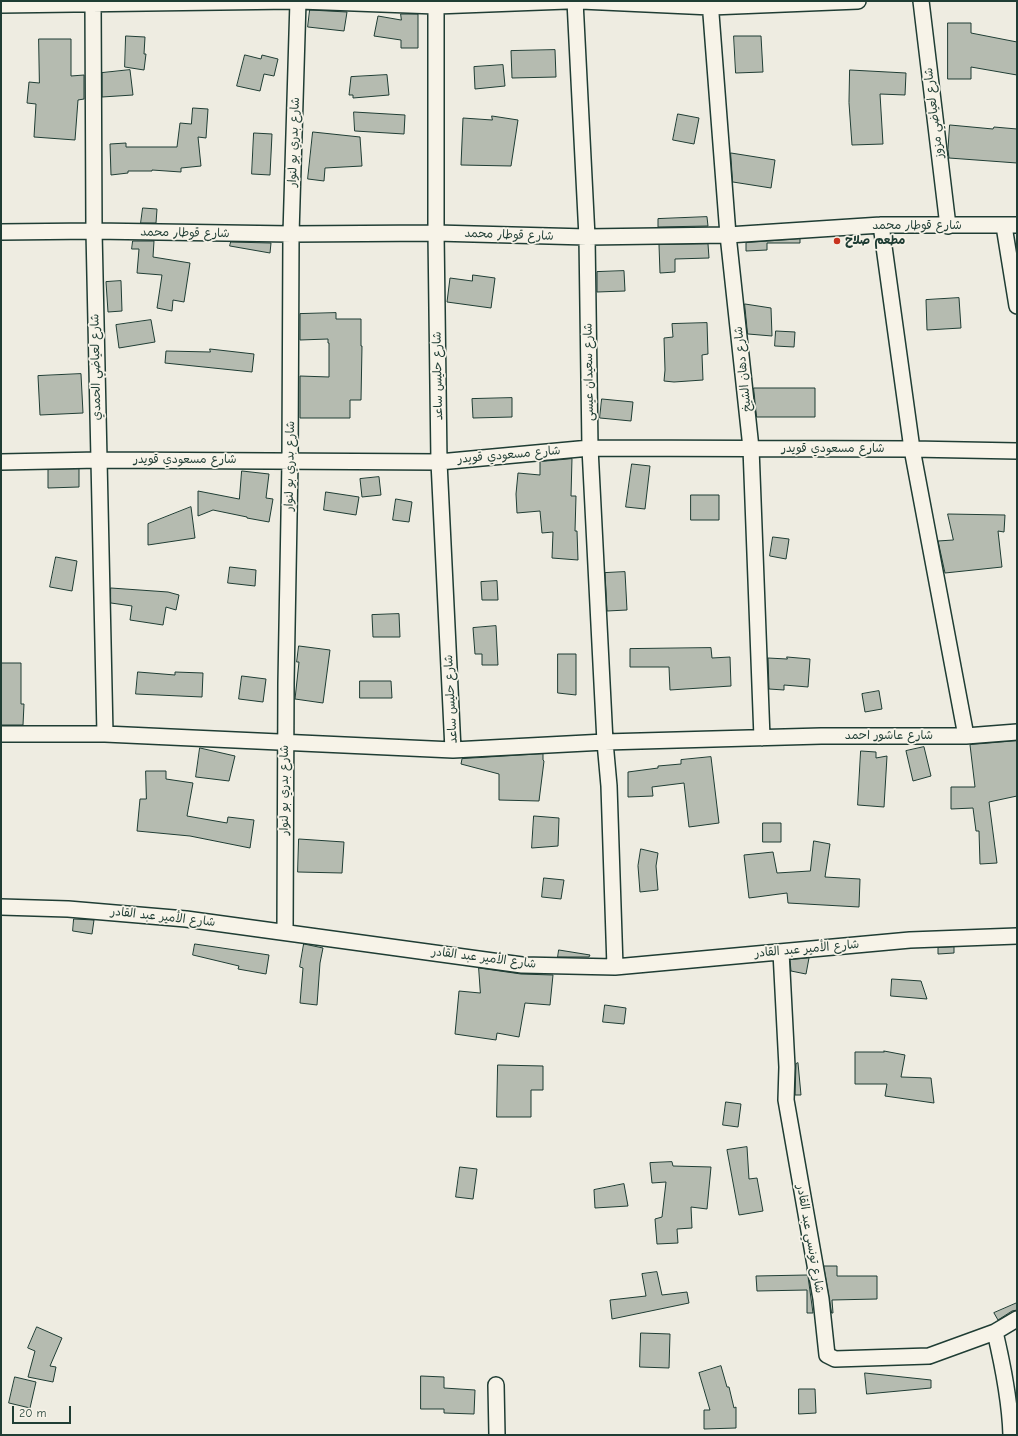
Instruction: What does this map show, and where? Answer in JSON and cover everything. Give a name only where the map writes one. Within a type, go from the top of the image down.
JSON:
[{"type":"street","points":[[1,5],[93,2],[292,1]]},
{"type":"street","points":[[299,1],[436,3],[566,1]]},
{"type":"street","name":"شارع بدري بو لنوار","points":[[285,931],[285,742],[290,461],[291,234],[299,1]]},
{"type":"street","name":"شارع سعيدان عيسى","points":[[575,1],[587,237],[590,448],[605,742],[609,786],[615,967]]},
{"type":"street","points":[[581,1],[711,4],[858,1]]},
{"type":"street","name":"شارع لعياضي مزوز","points":[[921,1],[948,226]]},
{"type":"street","name":"شارع لعياضي الحمدي","points":[[93,2],[94,231],[105,734]]},
{"type":"street","name":"شارع حليس ساعد","points":[[436,3],[436,233],[439,462],[453,750]]},
{"type":"street","name":"شارع دهان الشيخ","points":[[711,4],[728,235],[751,448],[762,738]]},
{"type":"street","points":[[881,225],[912,449],[966,736]]},
{"type":"street","name":"شارع قوطار محمد","points":[[1,232],[94,231],[291,234],[436,233],[587,237],[728,235],[881,225],[1010,226]]},
{"type":"street","points":[[1010,226],[1017,306]]},
{"type":"street","name":"شارع مسعودي قويدر","points":[[1,462],[99,460],[439,462],[590,448],[912,449],[1017,451]]},
{"type":"street","name":"شارع عاشور احمد","points":[[1,734],[105,734],[453,750],[605,742],[821,736],[966,736],[1017,732]]},
{"type":"street","name":"شارع الأمير عبد القادر","points":[[1,907],[68,909],[186,918],[522,965],[615,967],[910,940],[1017,936]]},
{"type":"street","name":"شارع تونسي عبد القادر","points":[[781,952],[787,1067],[786,1100],[821,1299],[827,1355],[835,1359],[929,1356],[995,1332]]},
{"type":"street","points":[[1011,1435],[1010,1411],[1005,1377],[995,1332],[1017,1319]]},
{"type":"street","points":[[496,1385],[497,1435]]},
{"type":"building","points":[[310,10],[347,12],[344,31],[308,27]]},
{"type":"building","points":[[401,14],[418,14],[418,48],[401,48],[401,40],[374,36],[378,16],[401,20]]},
{"type":"building","points":[[948,23],[971,23],[971,33],[1017,42],[1017,75],[971,67],[971,79],[948,79]]},
{"type":"building","points":[[126,36],[145,37],[144,54],[146,54],[144,70],[125,67]]},
{"type":"building","points":[[734,36],[761,36],[763,72],[736,73]]},
{"type":"building","points":[[39,39],[71,39],[71,76],[84,75],[84,99],[78,100],[75,140],[34,137],[36,104],[27,103],[29,82],[39,83]]},
{"type":"building","points":[[555,50],[556,77],[512,78],[511,51]]},
{"type":"building","points":[[245,55],[261,59],[262,55],[278,59],[274,76],[264,74],[260,91],[237,86]]},
{"type":"building","points":[[503,65],[505,86],[475,89],[474,67]]},
{"type":"building","points":[[130,70],[133,95],[102,97],[102,73]]},
{"type":"building","points":[[850,70],[906,73],[905,95],[880,94],[883,144],[852,145],[849,103]]},
{"type":"building","points":[[387,75],[389,95],[353,98],[353,95],[349,95],[351,77]]},
{"type":"building","points":[[193,108],[208,109],[206,138],[198,137],[201,166],[181,168],[181,172],[152,170],[128,171],[128,173],[111,175],[110,144],[126,143],[126,147],[177,147],[180,123],[191,124]]},
{"type":"building","points":[[354,112],[405,115],[404,134],[355,131]]},
{"type":"building","points":[[678,114],[699,118],[694,144],[673,140]]},
{"type":"building","points":[[492,116],[518,120],[511,166],[461,165],[463,118],[492,120]]},
{"type":"building","points":[[950,125],[993,129],[994,127],[1017,129],[1017,163],[949,158],[948,150]]},
{"type":"building","points":[[313,132],[360,137],[362,166],[325,168],[324,181],[308,179]]},
{"type":"building","points":[[254,133],[272,134],[270,175],[252,174]]},
{"type":"building","points":[[731,153],[775,160],[771,188],[733,182]]},
{"type":"building","points":[[143,208],[157,209],[156,223],[141,223]]},
{"type":"building","points":[[707,217],[708,226],[658,227],[658,219]]},
{"type":"building","points":[[800,239],[800,243],[767,243],[767,250],[746,251],[746,243]]},
{"type":"building","points":[[133,241],[154,241],[153,257],[190,263],[184,302],[173,300],[172,311],[157,308],[162,275],[137,273],[139,249],[132,249]]},
{"type":"building","points":[[231,242],[271,243],[270,253],[230,246]]},
{"type":"building","points":[[708,244],[709,258],[675,259],[675,272],[660,273],[659,245]]},
{"type":"building","points":[[624,271],[625,291],[597,292],[597,272]]},
{"type":"building","points":[[473,275],[495,278],[491,308],[447,302],[450,278],[472,281]]},
{"type":"building","points":[[121,281],[122,311],[108,312],[106,282]]},
{"type":"building","points":[[959,298],[961,328],[927,330],[926,300]]},
{"type":"building","points":[[745,304],[771,308],[772,336],[748,334]]},
{"type":"building","points":[[336,313],[336,319],[361,319],[361,400],[350,400],[350,418],[300,418],[300,376],[329,377],[329,343],[328,339],[300,340],[300,314]]},
{"type":"building","points":[[151,320],[155,342],[119,348],[116,325]]},
{"type":"building","points":[[707,323],[708,354],[702,355],[703,380],[674,382],[664,381],[664,338],[673,337],[672,324]]},
{"type":"building","points":[[776,331],[795,332],[794,347],[775,346]]},
{"type":"building","points":[[210,349],[254,354],[252,372],[165,363],[166,351],[210,352]]},
{"type":"building","points":[[81,374],[83,413],[40,415],[38,376]]},
{"type":"building","points":[[754,388],[815,388],[815,417],[757,417]]},
{"type":"building","points":[[512,398],[512,417],[473,418],[472,399]]},
{"type":"building","points":[[602,399],[633,402],[631,421],[600,418]]},
{"type":"building","points":[[572,459],[571,496],[576,496],[575,531],[577,531],[578,560],[552,558],[553,532],[542,533],[540,511],[517,513],[516,494],[518,473],[540,475],[540,462]]},
{"type":"building","points":[[632,464],[650,466],[645,509],[626,507]]},
{"type":"building","points":[[79,469],[79,487],[48,488],[48,470]]},
{"type":"building","points":[[242,471],[269,474],[266,498],[273,499],[269,522],[213,510],[198,516],[198,491],[239,499]]},
{"type":"building","points":[[379,477],[381,495],[362,497],[360,479]]},
{"type":"building","points":[[326,492],[359,497],[356,515],[324,510]]},
{"type":"building","points":[[691,495],[719,495],[719,520],[691,520]]},
{"type":"building","points":[[396,499],[412,502],[409,522],[393,520]]},
{"type":"building","points":[[191,507],[195,538],[148,545],[148,524]]},
{"type":"building","points":[[948,514],[1005,515],[1004,532],[998,531],[1002,567],[945,573],[938,541],[953,540]]},
{"type":"building","points":[[773,537],[789,539],[786,559],[770,556]]},
{"type":"building","points":[[56,557],[77,561],[72,591],[50,587]]},
{"type":"building","points":[[230,567],[256,570],[255,586],[228,583]]},
{"type":"building","points":[[625,572],[627,610],[607,611],[605,573]]},
{"type":"building","points":[[497,581],[498,600],[482,600],[481,582]]},
{"type":"building","points":[[111,588],[168,592],[179,595],[176,610],[166,607],[163,625],[130,620],[132,606],[111,603]]},
{"type":"building","points":[[399,614],[400,637],[373,637],[372,615]]},
{"type":"building","points":[[496,626],[498,665],[482,665],[482,654],[475,654],[473,628]]},
{"type":"building","points":[[299,646],[330,650],[323,703],[295,699],[299,662],[297,662]]},
{"type":"building","points":[[711,648],[712,658],[730,657],[731,686],[670,690],[669,667],[630,667],[630,649]]},
{"type":"building","points":[[558,654],[576,654],[576,695],[558,693]]},
{"type":"building","points":[[787,657],[810,659],[808,687],[784,685],[784,690],[769,689],[768,658],[787,659]]},
{"type":"building","points":[[1,663],[21,663],[21,704],[24,704],[23,725],[1,725]]},
{"type":"building","points":[[138,672],[175,675],[175,672],[203,673],[202,697],[136,694]]},
{"type":"building","points":[[242,676],[266,679],[263,702],[239,699]]},
{"type":"building","points":[[360,681],[391,681],[392,698],[360,698]]},
{"type":"building","points":[[879,691],[882,709],[865,712],[862,694]]},
{"type":"building","points":[[1017,741],[1017,796],[989,802],[997,863],[980,864],[979,831],[976,831],[973,808],[951,809],[951,787],[975,787],[970,745]]},
{"type":"building","points":[[924,747],[931,776],[913,781],[906,751]]},
{"type":"building","points":[[200,748],[235,756],[229,781],[196,777]]},
{"type":"building","points":[[861,751],[876,752],[876,758],[887,756],[884,807],[858,805]]},
{"type":"building","points":[[543,754],[544,761],[539,801],[499,800],[499,774],[461,764],[462,759]]},
{"type":"building","points":[[711,757],[719,823],[689,827],[684,783],[652,787],[653,796],[628,797],[628,772],[658,768],[658,766],[681,764],[681,760]]},
{"type":"building","points":[[146,771],[166,771],[166,779],[193,783],[187,816],[227,823],[228,817],[254,820],[250,848],[190,836],[137,831],[140,799],[146,799]]},
{"type":"building","points":[[534,816],[559,818],[558,846],[532,848]]},
{"type":"building","points":[[763,823],[781,823],[781,842],[763,842]]},
{"type":"building","points":[[299,839],[344,842],[342,873],[298,872]]},
{"type":"building","points":[[814,841],[830,844],[825,877],[860,879],[859,907],[788,903],[787,893],[749,898],[744,855],[773,852],[777,873],[810,871]]},
{"type":"building","points":[[641,849],[658,853],[656,866],[658,890],[640,892],[638,866]]},
{"type":"building","points":[[544,878],[564,880],[561,899],[542,897]]},
{"type":"building","points":[[74,919],[94,920],[92,934],[73,931]]},
{"type":"building","points":[[195,944],[269,955],[266,974],[238,969],[239,966],[193,955]]},
{"type":"building","points":[[304,944],[323,948],[320,963],[317,1005],[300,1003],[303,968],[300,967]]},
{"type":"building","points":[[954,947],[954,953],[938,954],[938,948]]},
{"type":"building","points":[[559,950],[590,955],[589,957],[558,957]]},
{"type":"building","points":[[809,958],[806,974],[791,971],[790,960]]},
{"type":"building","points":[[479,968],[521,974],[553,975],[550,1005],[525,1003],[519,1037],[497,1033],[496,1040],[455,1034],[459,991],[480,993]]},
{"type":"building","points":[[892,979],[921,981],[927,999],[891,996]]},
{"type":"building","points":[[605,1005],[626,1008],[624,1024],[603,1022]]},
{"type":"building","points":[[884,1051],[905,1055],[901,1077],[931,1078],[934,1103],[885,1096],[887,1084],[855,1084],[855,1052]]},
{"type":"building","points":[[798,1063],[801,1095],[795,1095],[796,1064]]},
{"type":"building","points":[[498,1065],[543,1066],[543,1090],[531,1090],[531,1117],[497,1117]]},
{"type":"building","points":[[726,1102],[741,1104],[738,1127],[723,1125]]},
{"type":"building","points":[[747,1147],[749,1179],[757,1178],[763,1211],[739,1215],[727,1150]]},
{"type":"building","points":[[672,1162],[673,1166],[711,1167],[707,1209],[691,1207],[692,1228],[677,1229],[678,1243],[657,1244],[655,1219],[662,1217],[666,1182],[652,1183],[650,1163]]},
{"type":"building","points":[[460,1167],[477,1169],[473,1199],[456,1197]]},
{"type":"building","points":[[624,1184],[628,1206],[595,1208],[594,1190]]},
{"type":"building","points":[[824,1266],[837,1266],[837,1276],[877,1276],[877,1299],[832,1300],[832,1313]]},
{"type":"building","points":[[807,1269],[813,1313],[807,1313],[807,1290],[757,1291],[756,1276],[807,1275]]},
{"type":"building","points":[[657,1272],[662,1295],[687,1292],[689,1303],[612,1319],[610,1300],[646,1296],[642,1274]]},
{"type":"building","points":[[1017,1303],[1017,1310],[1012,1311],[998,1320],[994,1313]]},
{"type":"building","points":[[37,1327],[62,1338],[50,1366],[56,1367],[53,1382],[28,1377],[35,1351],[28,1348]]},
{"type":"building","points":[[641,1333],[670,1334],[669,1368],[640,1367]]},
{"type":"building","points":[[721,1366],[727,1387],[729,1387],[734,1408],[736,1407],[736,1428],[704,1429],[704,1410],[710,1410],[699,1373]]},
{"type":"building","points":[[865,1373],[931,1380],[931,1388],[867,1394]]},
{"type":"building","points":[[421,1376],[444,1377],[444,1388],[475,1390],[474,1414],[444,1413],[444,1409],[421,1409]]},
{"type":"building","points":[[15,1377],[36,1382],[30,1408],[9,1403]]},
{"type":"building","points":[[799,1389],[815,1389],[816,1413],[799,1414]]},
{"type":"place","name":"مطعم صلاح","points":[[837,241]]}]
